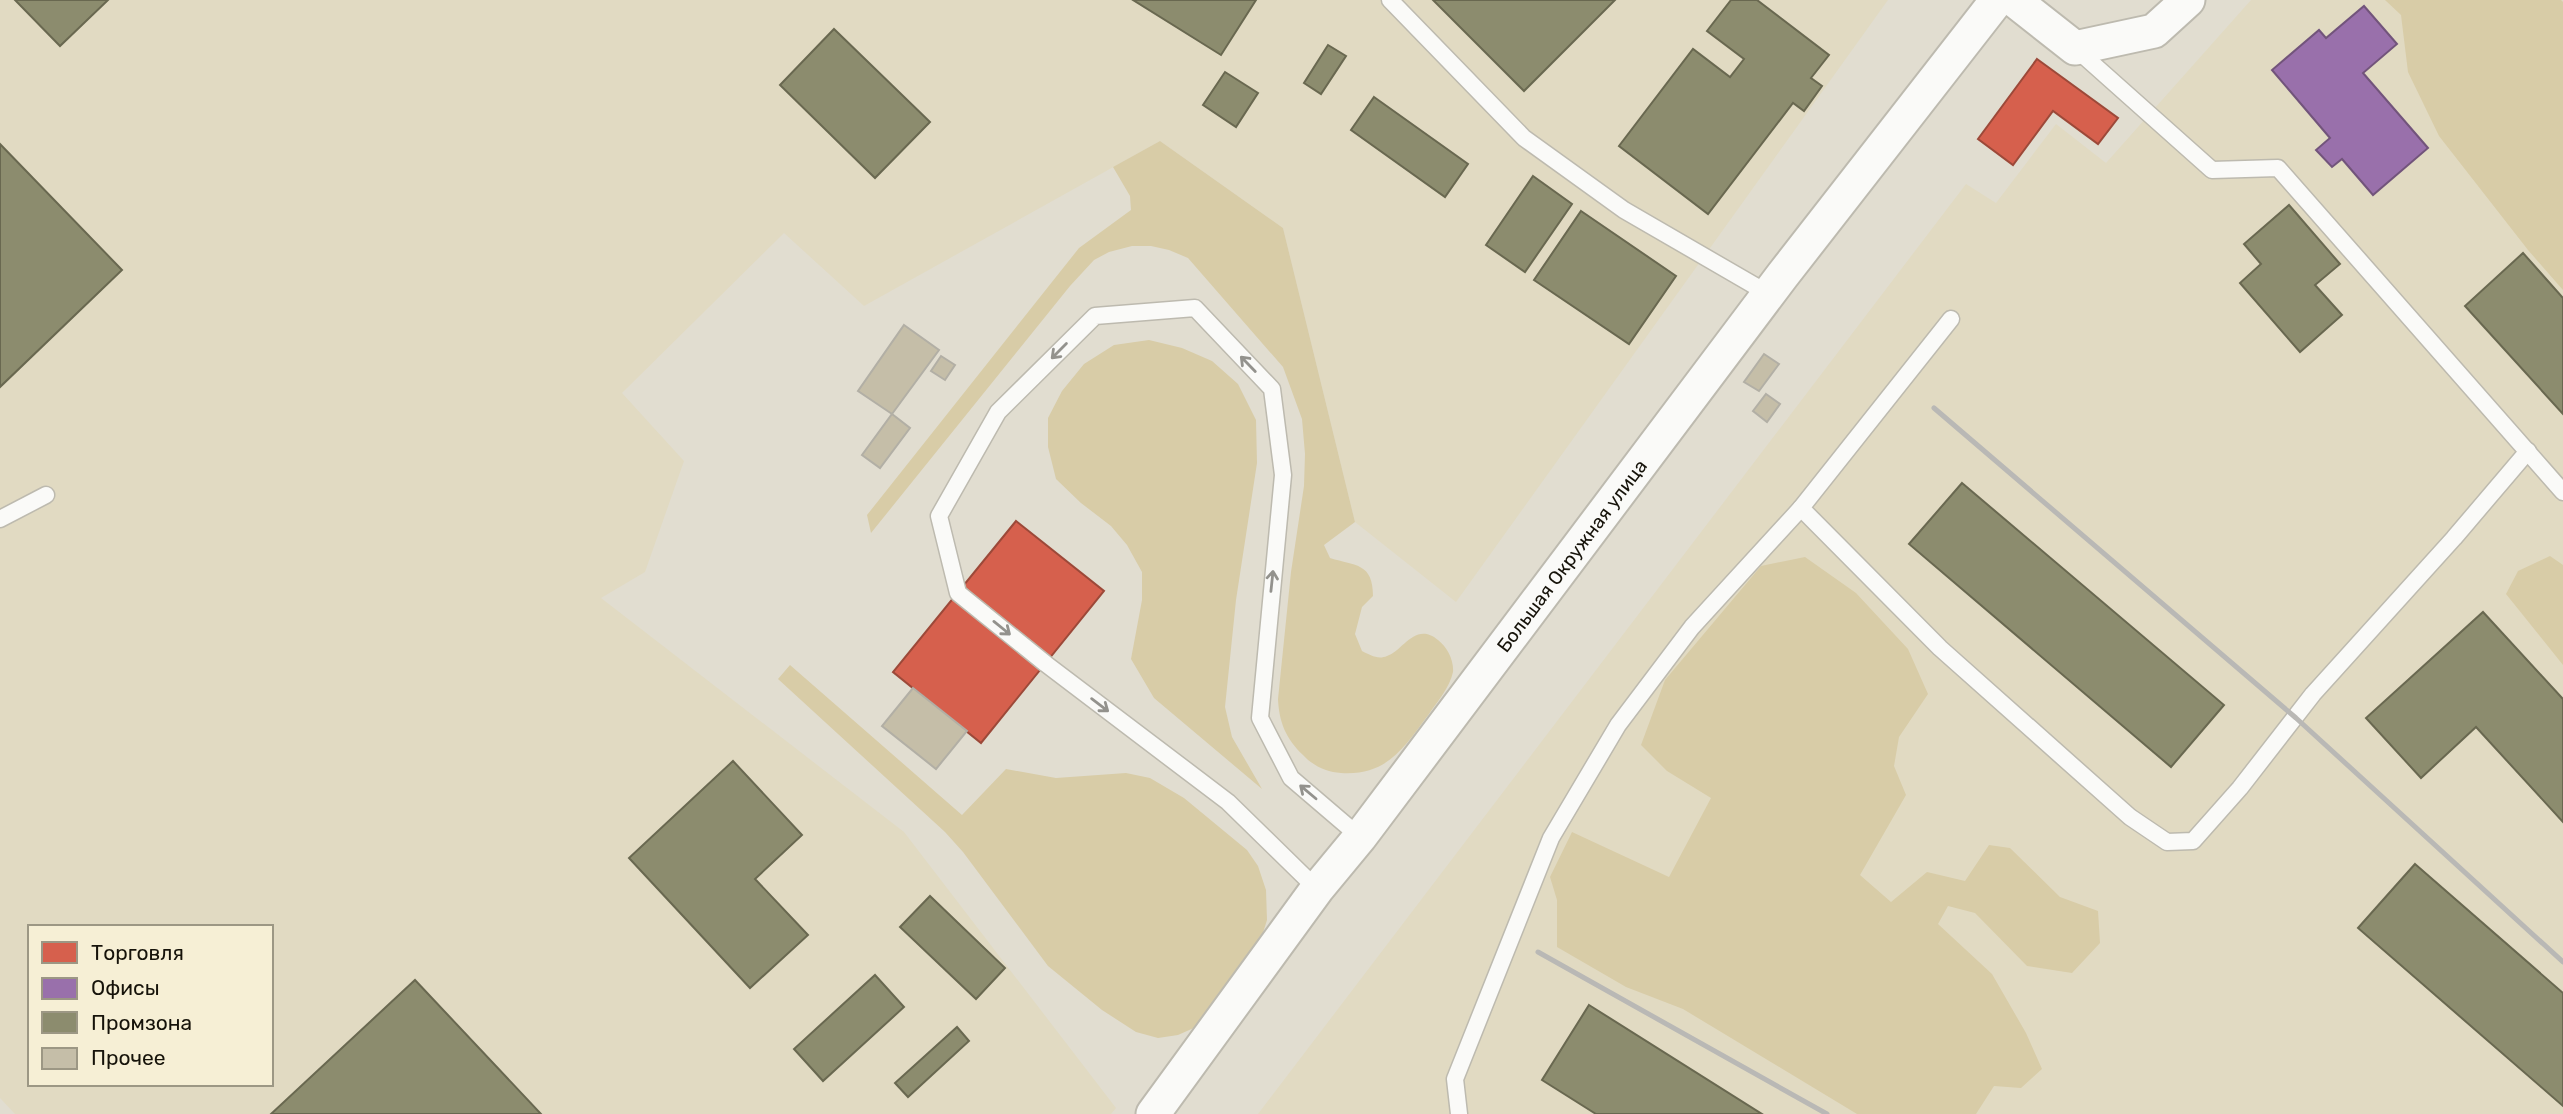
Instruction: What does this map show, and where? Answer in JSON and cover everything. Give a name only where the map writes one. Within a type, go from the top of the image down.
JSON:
[{"type":"street","name":"Большая Окружная улица","points":[[1153,1114],[1317,889],[1360,837],[1769,294],[1997,0]]},
{"type":"street","points":[[2014,0],[2075,48],[2154,31],[2188,0]]},
{"type":"lane","points":[[1390,0],[1524,138],[1624,210],[1769,294]]},
{"type":"lane","points":[[2075,48],[2211,170],[2278,168],[2563,492]]},
{"type":"lane","points":[[1317,889],[1228,802],[1045,664],[958,593],[939,516],[998,412],[1095,316],[1195,308],[1272,390],[1283,475],[1260,718],[1291,778],[1360,837]]},
{"type":"lane","points":[[1459,1114],[1455,1079],[1551,838],[1618,725],[1692,627],[1801,508],[1951,319]]},
{"type":"lane","points":[[1801,508],[1940,648],[2130,817],[2167,842],[2193,841],[2241,788],[2313,694],[2454,538],[2528,451]]},
{"type":"lane","points":[[0,519],[46,495]]},
{"type":"shaded area","points":[[0,0],[1888,0],[1456,602],[1355,522],[1283,228],[1160,141],[864,306],[784,233],[622,393],[684,461],[645,572],[601,598],[904,832],[1116,1108],[1111,1114],[15,1114],[0,1098]]},
{"type":"shaded area","points":[[2251,0],[2563,0],[2563,1114],[1258,1114],[1966,184],[1996,203],[2056,124],[2106,163]]},
{"type":"shaded area","points":[[2385,0],[2563,2],[2563,290],[2528,250],[2439,136],[2408,72],[2401,15]]},
{"type":"shaded area","points":[[1160,141],[1283,228],[1355,522],[1324,545],[1330,558],[1355,565],[1366,572],[1372,585],[1373,596],[1362,607],[1355,634],[1362,651],[1384,657],[1416,635],[1423,634],[1438,640],[1451,658],[1451,678],[1429,714],[1403,748],[1371,770],[1341,773],[1325,770],[1307,759],[1292,743],[1282,723],[1278,699],[1291,572],[1304,486],[1302,419],[1283,367],[1188,258],[1151,246],[1132,246],[1109,252],[1094,260],[1070,286],[871,533],[867,515],[1079,248],[1131,210],[1130,196],[1113,167]]},
{"type":"shaded area","points":[[1149,340],[1182,348],[1212,361],[1238,384],[1256,420],[1257,463],[1236,600],[1225,707],[1232,737],[1262,789],[1154,698],[1131,659],[1142,600],[1142,572],[1127,545],[1111,526],[1056,479],[1048,447],[1048,418],[1062,391],[1084,364],[1114,345]]},
{"type":"shaded area","points":[[2550,556],[2563,565],[2563,665],[2506,594],[2518,571]]},
{"type":"shaded area","points":[[1805,557],[1856,593],[1908,649],[1928,694],[1899,737],[1894,766],[1906,795],[1860,875],[1891,902],[1927,872],[1965,881],[1989,845],[2010,848],[2060,897],[2098,911],[2100,943],[2072,973],[2027,966],[1975,913],[1948,906],[1938,924],[1992,974],[2026,1033],[2042,1069],[2021,1088],[1994,1086],[1976,1114],[1857,1114],[1683,1009],[1626,987],[1557,947],[1557,900],[1550,877],[1572,832],[1669,877],[1711,798],[1667,771],[1641,745],[1665,680],[1761,566]]},
{"type":"shaded area","points":[[790,665],[962,815],[1006,769],[1056,778],[1126,773],[1150,778],[1184,798],[1247,850],[1258,866],[1266,890],[1267,920],[1262,936],[1196,1027],[1178,1035],[1158,1038],[1136,1032],[1102,1010],[1048,966],[945,832],[778,679]]},
{"type":"building: Торговля","points":[[2037,59],[2118,118],[2098,144],[2053,111],[2013,165],[1978,139]]},
{"type":"building: Торговля","points":[[1016,521],[1104,591],[981,743],[893,672]]},
{"type":"building: Офисы","points":[[2364,6],[2397,44],[2363,73],[2428,148],[2373,195],[2342,159],[2332,167],[2316,150],[2330,138],[2272,70],[2319,30],[2326,38]]},
{"type":"building: Промзона","points":[[15,0],[108,0],[60,46]]},
{"type":"building: Промзона","points":[[1133,0],[1256,0],[1221,55]]},
{"type":"building: Промзона","points":[[1433,0],[1615,0],[1524,91]]},
{"type":"building: Промзона","points":[[1731,0],[1757,0],[1829,55],[1811,78],[1822,86],[1804,111],[1793,103],[1708,214],[1619,146],[1693,49],[1730,77],[1744,59],[1707,31]]},
{"type":"building: Промзона","points":[[834,29],[930,122],[875,178],[780,85]]},
{"type":"building: Промзона","points":[[1328,45],[1346,56],[1321,94],[1304,83]]},
{"type":"building: Промзона","points":[[1225,72],[1258,93],[1236,127],[1203,105]]},
{"type":"building: Промзона","points":[[1374,97],[1468,164],[1445,197],[1351,130]]},
{"type":"building: Промзона","points":[[0,144],[122,270],[0,387]]},
{"type":"building: Промзона","points":[[1533,176],[1572,204],[1525,272],[1486,245]]},
{"type":"building: Промзона","points":[[2289,205],[2340,264],[2315,285],[2342,315],[2300,352],[2240,283],[2261,264],[2244,244]]},
{"type":"building: Промзона","points":[[1581,211],[1676,276],[1629,344],[1534,280]]},
{"type":"building: Промзона","points":[[2523,253],[2563,298],[2563,414],[2465,306]]},
{"type":"building: Промзона","points":[[1962,483],[2224,705],[2171,767],[1909,544]]},
{"type":"building: Промзона","points":[[2483,612],[2563,699],[2563,822],[2476,727],[2421,778],[2366,718]]},
{"type":"building: Промзона","points":[[733,761],[802,835],[755,879],[808,935],[750,988],[629,858]]},
{"type":"building: Промзона","points":[[2415,864],[2563,993],[2563,1106],[2358,928]]},
{"type":"building: Промзона","points":[[930,896],[1005,968],[976,999],[900,927]]},
{"type":"building: Промзона","points":[[875,975],[904,1007],[823,1081],[794,1049]]},
{"type":"building: Промзона","points":[[415,980],[541,1114],[271,1114]]},
{"type":"building: Промзона","points":[[1589,1005],[1762,1114],[1596,1114],[1542,1080]]},
{"type":"building: Промзона","points":[[957,1027],[969,1041],[908,1097],[895,1083]]},
{"type":"building: Прочее","points":[[904,325],[939,350],[892,414],[858,391]]},
{"type":"building: Прочее","points":[[1764,354],[1779,364],[1759,391],[1744,382]]},
{"type":"building: Прочее","points":[[941,356],[955,365],[945,380],[931,371]]},
{"type":"building: Прочее","points":[[1766,394],[1780,404],[1767,422],[1753,411]]},
{"type":"building: Прочее","points":[[892,414],[910,428],[880,468],[862,455]]},
{"type":"building: Прочее","points":[[913,688],[967,731],[936,769],[882,726]]},
{"type":"railway","points":[[1934,408],[2296,718],[2563,962]]},
{"type":"railway","points":[[1538,952],[1827,1114]]}]
